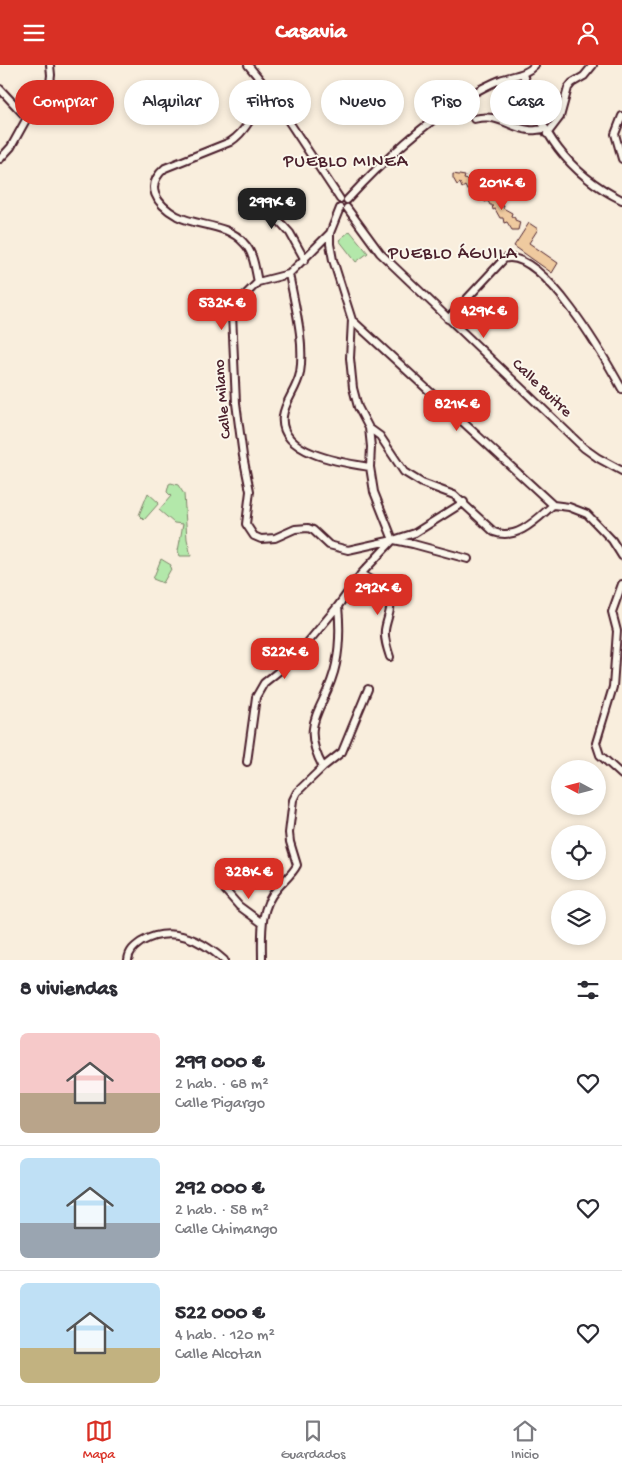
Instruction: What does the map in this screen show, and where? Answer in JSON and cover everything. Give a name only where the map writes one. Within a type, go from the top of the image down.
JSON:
[{"type":"street","points":[[50,65],[50,80]]},
{"type":"street","points":[[248,65],[260,80]]},
{"type":"street","points":[[343,199],[420,129],[479,89],[502,79],[523,74],[535,65]]},
{"type":"street","points":[[480,118],[494,118],[526,130],[546,131],[560,117],[568,88],[572,83],[584,77],[593,65]]},
{"type":"street","points":[[523,74],[535,108],[557,149],[583,176],[622,201]]},
{"type":"street","points":[[0,89],[15,105]]},
{"type":"street","points":[[622,116],[615,134],[622,159]]},
{"type":"street","points":[[1,155],[11,147],[23,125]]},
{"type":"street","points":[[247,125],[238,137],[230,142],[165,168],[157,175],[154,189],[162,204],[177,216],[223,229],[244,242],[250,250],[258,282],[276,279],[289,274],[330,233],[343,208],[348,203],[343,199],[292,125]]},
{"type":"street","points":[[241,198],[280,222],[290,233],[305,259]]},
{"type":"street","name":"Calle Buitre","points":[[343,208],[380,253],[584,448],[622,471]]},
{"type":"street","points":[[330,233],[332,260],[352,321],[350,358],[353,388],[358,407],[369,428],[371,447],[370,467],[374,492],[393,540]]},
{"type":"street","points":[[448,319],[504,259],[510,257],[515,259],[534,268],[550,282],[576,315],[622,389]]},
{"type":"street","points":[[289,274],[296,315],[300,372],[296,387],[286,404],[283,415],[283,426],[286,435],[302,448],[325,458],[340,463],[370,467]]},
{"type":"street","name":"Calle Milano","points":[[258,282],[234,305],[232,314],[236,403],[242,456],[250,491],[246,524],[249,531],[261,539],[275,538],[295,529],[308,528],[313,530],[329,545],[348,550],[393,540]]},
{"type":"street","points":[[352,321],[553,505],[580,510],[592,518],[612,540],[622,556]]},
{"type":"street","points":[[369,428],[380,436],[404,472],[413,479],[449,492],[464,502],[494,532],[501,535],[517,533],[553,505]]},
{"type":"street","points":[[247,762],[256,697],[264,683],[294,659],[338,606],[361,574],[393,540],[415,533],[464,502]]},
{"type":"street","points":[[393,540],[413,543],[468,559]]},
{"type":"street","points":[[361,574],[383,588],[391,603],[391,612],[385,630],[385,641],[390,657]]},
{"type":"street","points":[[622,584],[612,612],[617,631],[613,687],[596,743],[600,755],[622,775]]},
{"type":"street","points":[[323,767],[315,752],[312,741],[312,728],[336,665],[340,632],[338,606]]},
{"type":"street","points":[[262,960],[262,923],[268,904],[276,889],[293,873],[297,865],[289,833],[293,800],[297,792],[342,752],[368,689]]},
{"type":"street","points":[[224,890],[238,906],[262,923]]},
{"type":"street","points":[[128,960],[129,953],[133,947],[164,934],[178,935],[201,942],[224,960]]},
{"type":"green space","points":[[350,231],[368,253],[356,262],[339,240]]},
{"type":"green space","points":[[171,483],[178,485],[184,494],[187,539],[191,556],[180,556],[178,551],[183,524],[174,523],[159,510],[171,496],[167,492]]},
{"type":"green space","points":[[148,493],[159,503],[144,520],[139,515]]},
{"type":"green space","points":[[161,559],[171,565],[171,569],[163,583],[153,579]]},
{"type":"building","points":[[453,174],[465,176],[464,179],[474,183],[475,189],[483,190],[482,195],[477,198],[465,186],[462,188],[460,183],[457,185]]},
{"type":"building","points":[[493,190],[491,195],[500,201],[499,204],[504,205],[503,208],[512,213],[511,216],[515,220],[520,222],[518,230],[512,230],[507,222],[504,223],[503,218],[500,218],[495,209],[493,210],[492,205],[488,201],[485,202],[483,196]]},
{"type":"building","points":[[529,223],[538,229],[529,243],[558,263],[552,273],[514,246]]},
{"type":"district","name":"PUEBLO MINEA","points":[[346,162]]},
{"type":"district","name":"PUEBLO ÁGUILA","points":[[453,254]]}]
